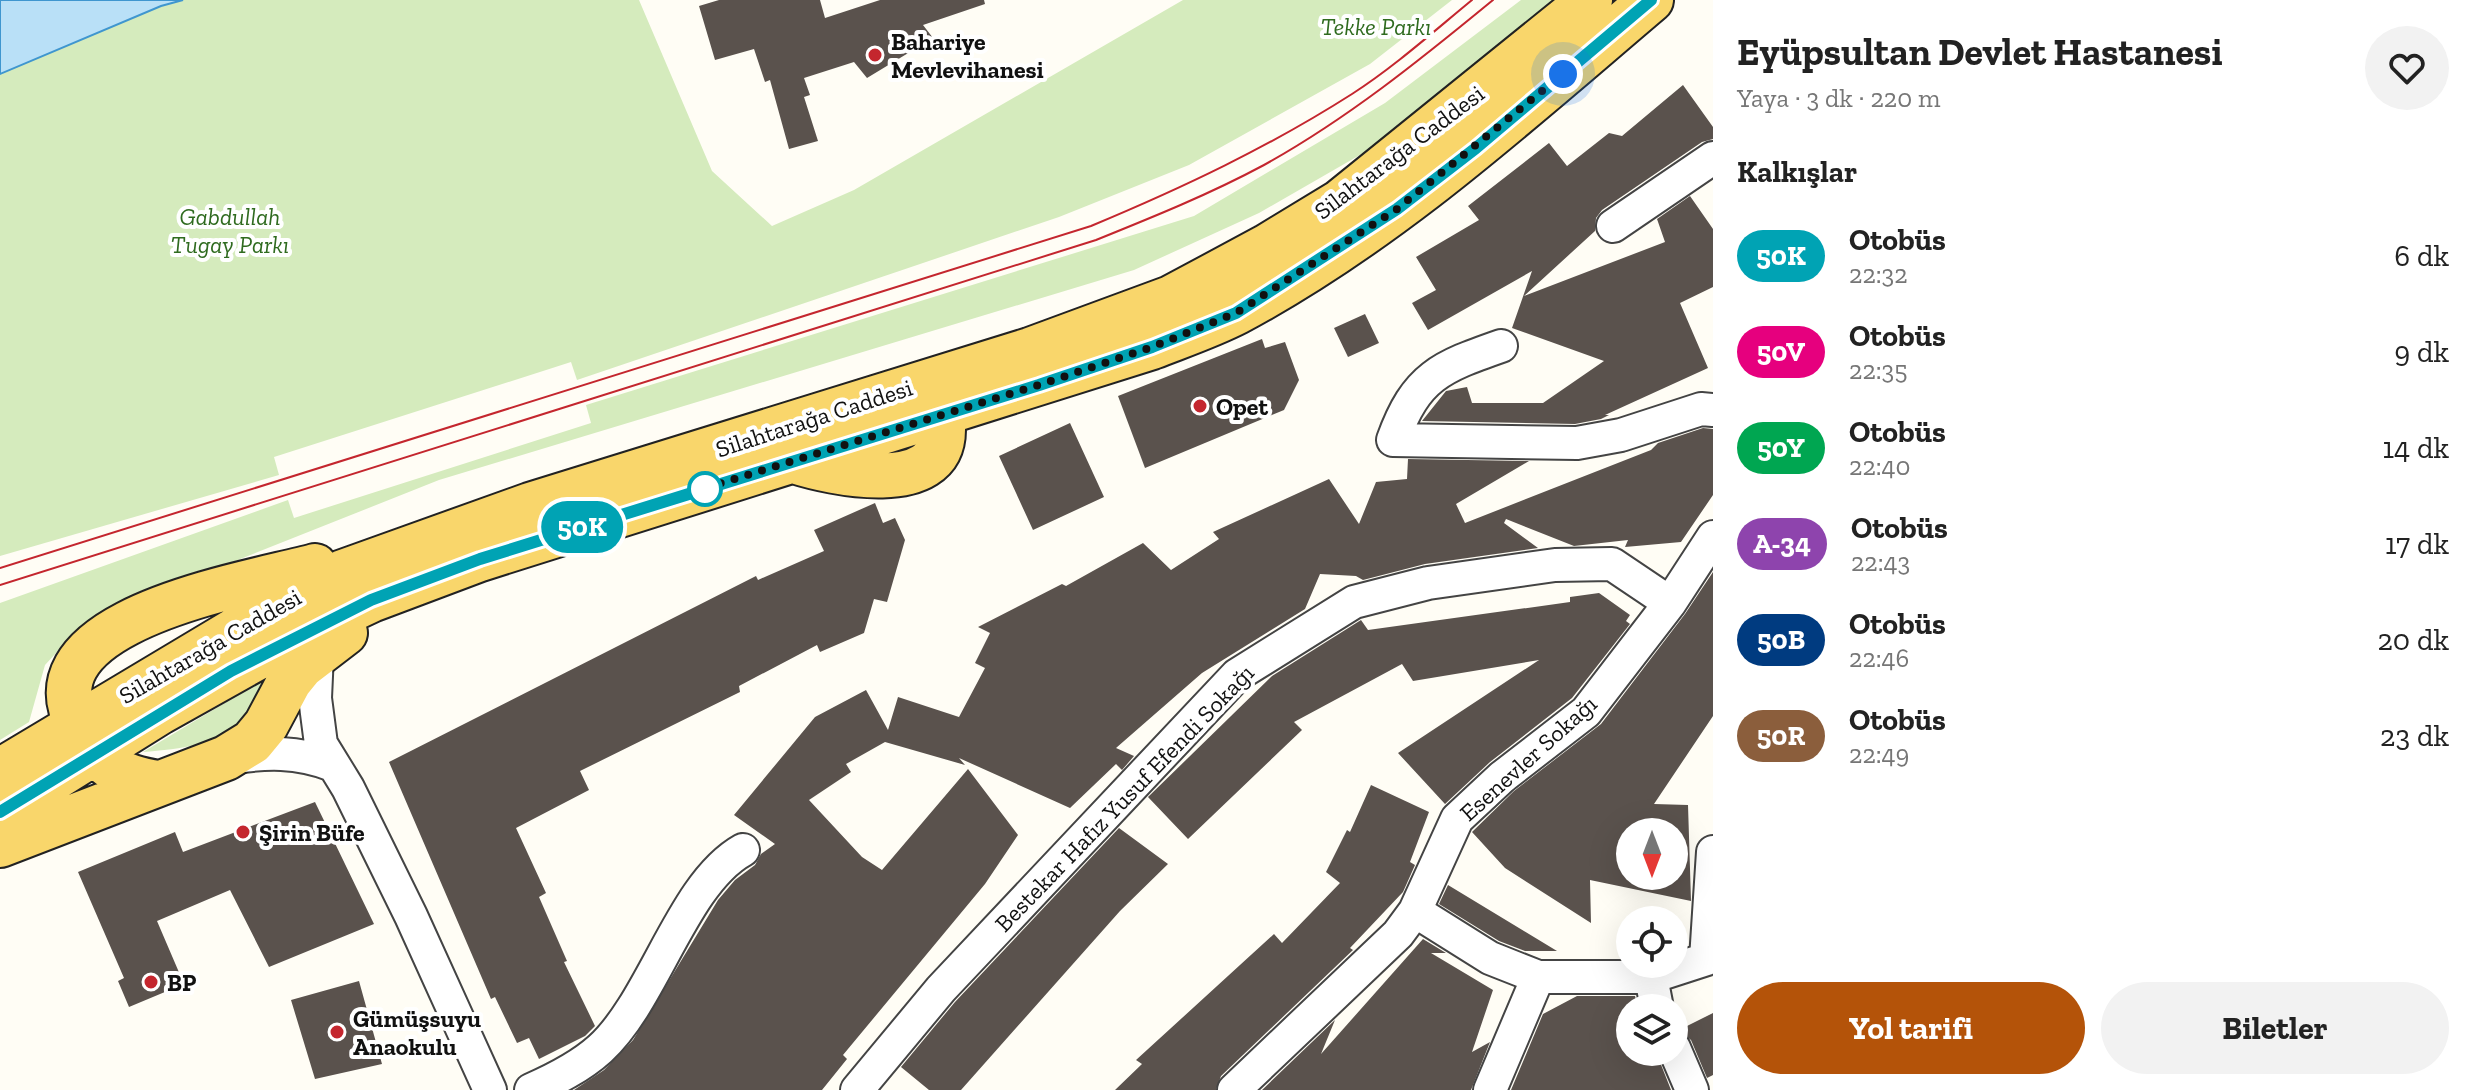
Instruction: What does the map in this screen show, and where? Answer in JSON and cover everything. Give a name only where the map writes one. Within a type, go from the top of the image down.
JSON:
[{"type":"main road","name":"Silahtarağa Caddesi","points":[[928,400],[1030,350],[1171,298],[1266,247],[1340,202],[1590,0]]},
{"type":"main road","name":"Silahtarağa Caddesi","points":[[0,812],[85,739],[299,593],[404,549],[544,501],[928,400],[1152,347],[1236,313],[1397,209],[1476,148],[1651,0]]},
{"type":"main road","name":"Silahtarağa Caddesi","points":[[0,771],[85,739],[231,671],[371,600],[480,559],[794,461],[852,476],[905,473],[933,458],[941,446],[943,424],[928,400]]},
{"type":"main road","points":[[158,783],[134,779],[111,770],[85,739],[72,714],[69,690],[79,660],[92,644],[134,619],[233,587],[328,563],[404,549]]},
{"type":"main road","points":[[0,845],[226,758],[252,742],[279,705],[289,682],[357,621],[371,600]]},
{"type":"street","points":[[1613,226],[1713,158]]},
{"type":"street","points":[[1501,346],[1448,364],[1423,384],[1401,417],[1393,440],[1577,443],[1621,435],[1701,409],[1713,410]]},
{"type":"street","name":"Esenevler Sokağı","points":[[1234,1090],[1398,934],[1415,911],[1457,819],[1502,777],[1586,712],[1670,603],[1713,537]]},
{"type":"street","name":"Bestekar Hafız Yusuf Efendi Sokağı","points":[[857,1090],[951,978],[1237,675],[1295,636],[1354,602],[1428,583],[1555,565],[1612,564],[1670,603]]},
{"type":"street","points":[[317,654],[317,724],[321,744],[411,916],[490,1090]]},
{"type":"street","points":[[226,758],[289,753],[307,755],[333,765]]},
{"type":"street","points":[[531,1090],[564,1075],[601,1048],[635,1002],[709,879],[725,860],[743,850]]},
{"type":"street","points":[[1415,911],[1490,958],[1538,977],[1654,993],[1709,958],[1713,852]]},
{"type":"street","points":[[1490,1090],[1538,977]]},
{"type":"street","points":[[1682,1066],[1692,1090]]},
{"type":"green space","name":"Gabdullah Tugay Parkı","points":[[183,0],[639,0],[712,171],[772,226],[854,190],[1183,0],[1452,0],[1370,64],[1189,165],[1059,217],[577,380],[571,362],[274,457],[279,475],[0,556],[0,74],[161,6]]},
{"type":"green space","points":[[1521,0],[1568,0],[1405,129],[1259,213],[1134,270],[439,480],[150,595],[81,626],[45,665],[29,722],[0,740],[0,603],[288,500],[294,518],[591,423],[586,405],[1194,216],[1385,103]]},
{"type":"green space","points":[[273,674],[257,709],[237,727],[199,744],[143,752]]},
{"type":"water","points":[[0,0],[183,0],[161,6],[0,74]]},
{"type":"building","points":[[719,0],[820,0],[825,18],[880,0],[984,0],[985,4],[923,25],[933,38],[867,78],[854,62],[804,78],[810,95],[804,97],[818,141],[789,149],[770,80],[765,82],[754,49],[715,60],[699,6]]},
{"type":"building","points":[[1683,85],[1713,127],[1713,139],[1702,142],[1602,210],[1596,218],[1595,231],[1524,296],[1665,242],[1657,219],[1690,196],[1713,229],[1713,287],[1680,303],[1708,368],[1601,419],[1575,424],[1422,421],[1446,391],[1467,387],[1472,403],[1543,403],[1604,361],[1512,328],[1532,271],[1428,330],[1412,303],[1436,290],[1416,257],[1479,220],[1468,206],[1549,143],[1567,166],[1609,133],[1622,136]]},
{"type":"building","points":[[1365,314],[1379,343],[1348,357],[1334,328]]},
{"type":"building","points":[[1262,339],[1265,348],[1285,342],[1299,380],[1284,410],[1145,468],[1118,396]]},
{"type":"building","points":[[1070,423],[1104,497],[1033,530],[999,456]]},
{"type":"building","points":[[1703,428],[1713,429],[1713,495],[1681,542],[1625,547],[1628,540],[1574,546],[1506,519],[1504,523],[1538,548],[1425,564],[1363,580],[1356,576],[1320,574],[1305,609],[1202,673],[1116,748],[1134,756],[1122,770],[1116,764],[1070,808],[959,758],[965,765],[885,742],[846,764],[851,772],[809,800],[862,857],[882,870],[968,769],[1018,835],[985,884],[843,1055],[847,1059],[822,1090],[574,1090],[604,1070],[633,1040],[718,900],[735,880],[755,865],[761,854],[775,844],[734,815],[815,717],[866,690],[888,730],[898,697],[959,717],[985,668],[975,663],[990,633],[978,627],[1062,584],[1066,586],[1143,543],[1171,570],[1219,539],[1213,532],[1329,479],[1359,524],[1376,482],[1407,479],[1408,459],[1529,461],[1456,504],[1465,523],[1651,450],[1658,443]]},
{"type":"building","points":[[875,503],[883,523],[895,518],[905,540],[887,602],[874,599],[864,633],[820,652],[817,645],[739,686],[740,692],[580,771],[589,790],[516,828],[546,893],[539,897],[567,961],[564,962],[595,1026],[585,1036],[539,1059],[529,1038],[517,1043],[495,997],[491,999],[389,762],[756,576],[758,580],[824,551],[814,530]]},
{"type":"building","points":[[1713,572],[1713,716],[1654,804],[1688,805],[1691,901],[1638,890],[1688,890],[1688,818],[1616,818],[1616,885],[1590,880],[1591,923],[1505,868],[1472,832],[1514,791],[1601,724]]},
{"type":"building","points":[[1599,593],[1630,615],[1626,621],[1630,624],[1572,698],[1490,762],[1445,804],[1398,753],[1539,660],[1413,681],[1402,664],[1294,722],[1302,730],[1188,839],[1148,797],[1272,676],[1361,620],[1368,630],[1570,602],[1570,597]]},
{"type":"building","points":[[1371,785],[1429,812],[1410,862],[1415,865],[1403,892],[1350,948],[1353,950],[1221,1076],[1216,1090],[1115,1090],[1142,1064],[1136,1060],[1274,934],[1282,943],[1340,883],[1326,872],[1347,830],[1350,832]]},
{"type":"building","points":[[315,802],[374,924],[269,967],[230,890],[157,921],[184,984],[129,1007],[118,981],[124,978],[78,872],[175,832],[183,852]]},
{"type":"building","points":[[1119,828],[1168,864],[1120,911],[961,1090],[929,1090],[901,1067],[955,1002]]},
{"type":"building","points":[[1448,885],[1557,951],[1525,951],[1499,941],[1439,904]]},
{"type":"building","points":[[1423,939],[1446,953],[1431,953],[1493,990],[1472,1052],[1490,1042],[1471,1090],[1262,1090],[1335,1020],[1321,1054]]},
{"type":"building","name":"Gümüşsuyu Anaokulu","points":[[359,981],[382,1064],[315,1079],[291,1000]]},
{"type":"building","points":[[1577,996],[1616,996],[1616,1066],[1662,1066],[1671,1090],[1511,1090],[1543,1014]]},
{"type":"building","points":[[1713,1013],[1713,1075],[1707,1078],[1688,1038],[1688,1026]]},
{"type":"tram line","points":[[0,568],[1091,226],[1224,166],[1289,132],[1383,72],[1472,0]]},
{"type":"tram line","points":[[0,585],[1096,240],[1223,186],[1295,147],[1382,88],[1493,0]]},
{"type":"bus line","name":"50K","points":[[0,812],[231,671],[371,600],[480,559],[1039,385],[1152,347],[1236,313],[1397,209],[1476,148],[1651,0]]},
{"type":"place","name":"Bahariye Mevlevihanesi","points":[[875,55]]},
{"type":"place","name":"Opet","points":[[1200,406]]},
{"type":"place","name":"Şirin Büfe","points":[[243,832]]},
{"type":"place","name":"BP","points":[[151,982]]},
{"type":"place","name":"Gümüşsuyu Anaokulu","points":[[337,1032]]},
{"type":"route","points":[[705,489],[699,490],[1039,385],[1152,347],[1236,313],[1397,209],[1476,148],[1563,74]]},
{"type":"park label","name":"Tekke Parkı","points":[[1376,26]]}]
